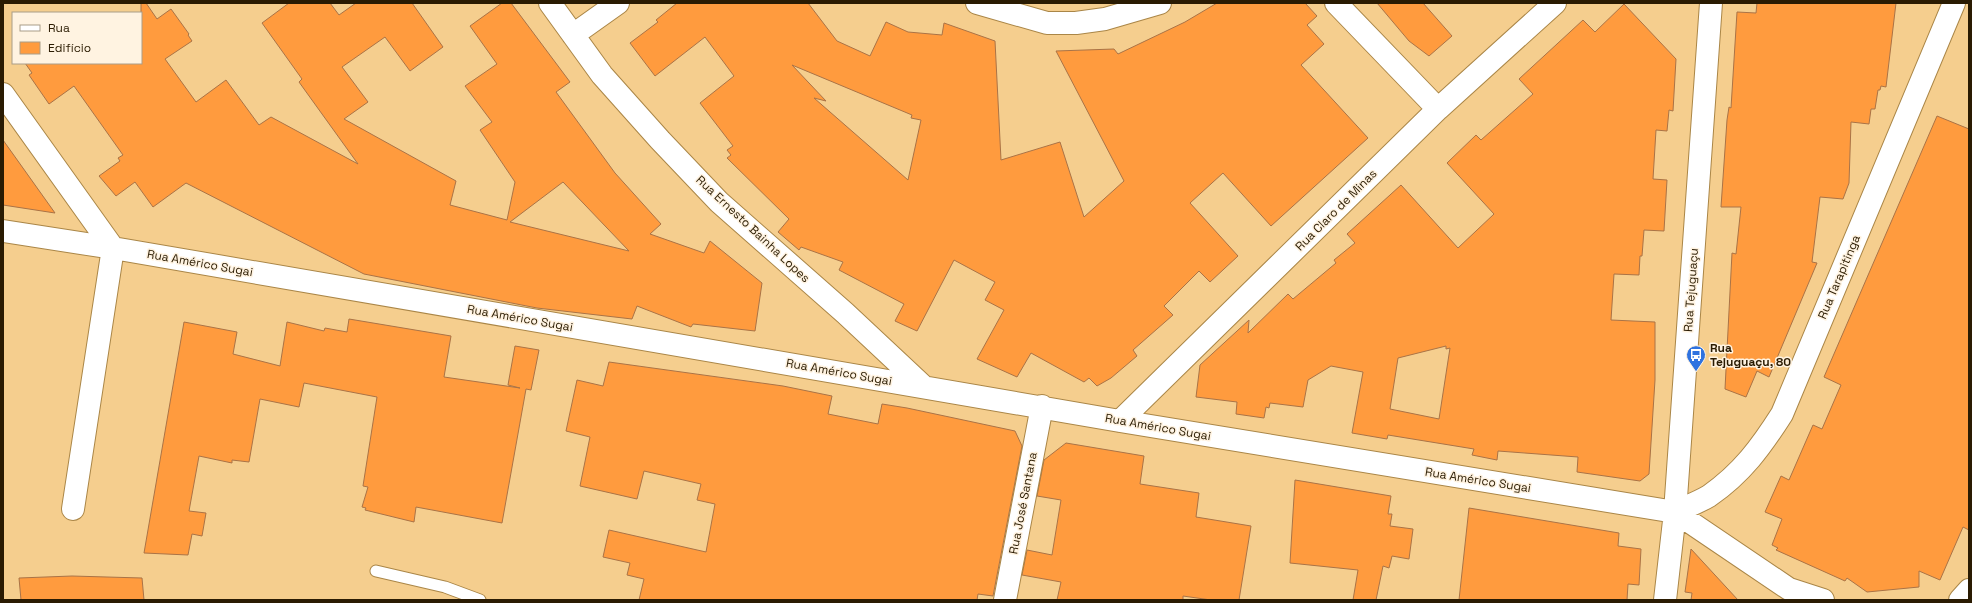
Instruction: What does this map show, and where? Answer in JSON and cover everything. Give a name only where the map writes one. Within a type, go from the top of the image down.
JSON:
[{"type":"street","name":"Rua Ernesto Bainha Lopes","points":[[550,3],[602,75],[660,140],[719,202],[845,313],[923,386]]},
{"type":"street","points":[[573,35],[618,3]]},
{"type":"street","points":[[977,3],[1047,24],[1076,23],[1105,19],[1160,3]]},
{"type":"street","points":[[1336,3],[1438,109]]},
{"type":"street","name":"Rua Claro de Minas","points":[[1120,421],[1438,109],[1555,3]]},
{"type":"street","name":"Rua Tejuguaçu","points":[[1665,600],[1675,512],[1711,3]]},
{"type":"street","name":"Rua Tarapitinga","points":[[1675,512],[1708,496],[1737,475],[1762,447],[1782,414],[1954,3]]},
{"type":"street","points":[[3,94],[113,248],[73,509]]},
{"type":"street","name":"Rua Américo Sugai","points":[[3,231],[113,248],[1042,406],[1120,421],[1675,512]]},
{"type":"street","name":"Rua José Santana","points":[[1005,600],[1042,406]]},
{"type":"street","points":[[1675,512],[1789,589],[1823,600]]},
{"type":"lane","points":[[376,571],[445,587],[480,600]]},
{"type":"building","points":[[141,3],[146,3],[157,19],[171,9],[189,34],[188,35],[192,41],[165,59],[196,102],[226,80],[259,125],[271,117],[358,164],[299,82],[302,79],[262,23],[289,3],[330,3],[339,15],[356,3],[412,3],[443,47],[410,71],[385,37],[342,67],[368,102],[344,119],[456,181],[450,205],[507,220],[515,182],[480,130],[492,122],[465,86],[497,64],[470,26],[502,3],[511,3],[570,82],[556,92],[615,173],[661,224],[650,234],[704,253],[710,241],[762,283],[755,331],[693,324],[691,327],[637,306],[632,319],[537,308],[364,274],[186,183],[153,207],[135,182],[116,196],[99,176],[120,161],[118,158],[123,155],[74,86],[49,104],[29,75],[32,73],[26,64],[142,64]],"holes":[[[563,182],[629,251],[510,222]]]},
{"type":"building","points":[[677,3],[808,3],[837,41],[870,56],[886,22],[908,32],[942,35],[944,23],[995,41],[1001,160],[1060,142],[1084,217],[1124,181],[1056,51],[1114,49],[1118,54],[1185,22],[1217,3],[1305,3],[1317,16],[1307,25],[1324,44],[1301,65],[1368,138],[1271,226],[1223,173],[1190,203],[1238,256],[1210,282],[1199,271],[1164,306],[1173,315],[1133,350],[1137,356],[1111,378],[1097,386],[1089,378],[1084,382],[1031,353],[1017,377],[977,359],[1004,310],[985,300],[995,282],[954,260],[917,331],[895,321],[904,304],[839,270],[843,262],[801,247],[799,250],[778,232],[789,219],[727,158],[731,155],[727,150],[733,146],[700,103],[734,76],[705,37],[655,76],[630,43],[658,22],[656,20]],"holes":[[[792,65],[912,115],[911,118],[921,120],[908,180],[814,98],[826,101]]]},
{"type":"building","points":[[1377,3],[1423,3],[1452,36],[1429,56],[1409,41]]},
{"type":"building","points":[[1757,3],[1896,3],[1886,87],[1881,86],[1880,90],[1878,90],[1875,109],[1871,109],[1869,124],[1851,122],[1849,183],[1843,199],[1820,197],[1812,262],[1817,263],[1769,377],[1757,371],[1746,397],[1725,389],[1732,253],[1736,254],[1741,207],[1721,207],[1727,120],[1729,107],[1731,108],[1737,12],[1756,13]]},
{"type":"building","points":[[1624,4],[1676,59],[1673,111],[1669,110],[1667,131],[1656,130],[1653,179],[1667,180],[1664,231],[1644,230],[1639,275],[1614,274],[1611,320],[1655,322],[1655,380],[1649,474],[1640,481],[1577,472],[1578,457],[1498,451],[1497,460],[1472,455],[1474,449],[1388,435],[1387,439],[1352,433],[1363,372],[1331,366],[1308,380],[1303,407],[1270,403],[1269,408],[1266,407],[1264,418],[1236,414],[1237,402],[1196,397],[1200,365],[1249,320],[1248,333],[1288,294],[1293,299],[1336,263],[1334,260],[1355,243],[1347,234],[1401,185],[1458,248],[1494,214],[1447,163],[1476,135],[1481,140],[1533,94],[1519,79],[1583,20],[1595,32]],"holes":[[[1446,346],[1446,349],[1450,348],[1439,419],[1390,409],[1398,358]]]},
{"type":"building","points":[[1937,116],[1969,129],[1969,530],[1963,527],[1940,580],[1919,571],[1919,587],[1867,592],[1847,578],[1845,581],[1776,550],[1778,548],[1772,545],[1782,519],[1765,512],[1781,476],[1789,480],[1813,425],[1822,429],[1841,385],[1824,377]]},
{"type":"building","points":[[3,140],[55,213],[3,205]]},
{"type":"building","points":[[349,319],[451,336],[444,377],[520,388],[508,385],[515,346],[539,350],[531,390],[526,389],[502,523],[416,507],[414,522],[365,510],[366,508],[362,507],[368,487],[363,486],[377,397],[304,383],[299,407],[260,399],[249,462],[232,460],[232,463],[199,456],[189,511],[206,513],[202,536],[192,534],[188,555],[144,553],[184,322],[237,332],[233,354],[280,366],[287,322],[324,331],[325,328],[347,332]]},
{"type":"building","points":[[609,362],[783,386],[832,396],[828,414],[878,424],[882,404],[1015,431],[1022,446],[993,596],[978,594],[977,600],[639,600],[644,579],[627,575],[630,563],[603,557],[609,530],[706,552],[715,504],[697,500],[701,484],[644,471],[637,499],[580,486],[590,437],[566,431],[577,380],[603,386]]},
{"type":"building","points":[[1066,443],[1144,456],[1140,484],[1199,493],[1196,517],[1251,526],[1239,600],[1211,600],[1183,596],[1183,600],[1057,600],[1061,582],[1022,575],[1027,550],[1052,555],[1061,500],[1037,496],[1044,460]]},
{"type":"building","points":[[1295,480],[1391,496],[1388,514],[1392,514],[1390,526],[1413,529],[1409,559],[1392,556],[1389,568],[1383,566],[1376,600],[1353,600],[1358,570],[1290,563]]},
{"type":"building","points":[[1469,508],[1619,533],[1618,546],[1641,549],[1639,585],[1628,584],[1627,600],[1459,600]]},
{"type":"building","points":[[1691,549],[1738,600],[1691,600],[1692,593],[1685,592]]},
{"type":"building","points":[[72,576],[142,578],[144,600],[21,600],[19,578]]},
{"type":"place","name":"Rua Tejuguaçu, 80","points":[[1696,372]]}]
